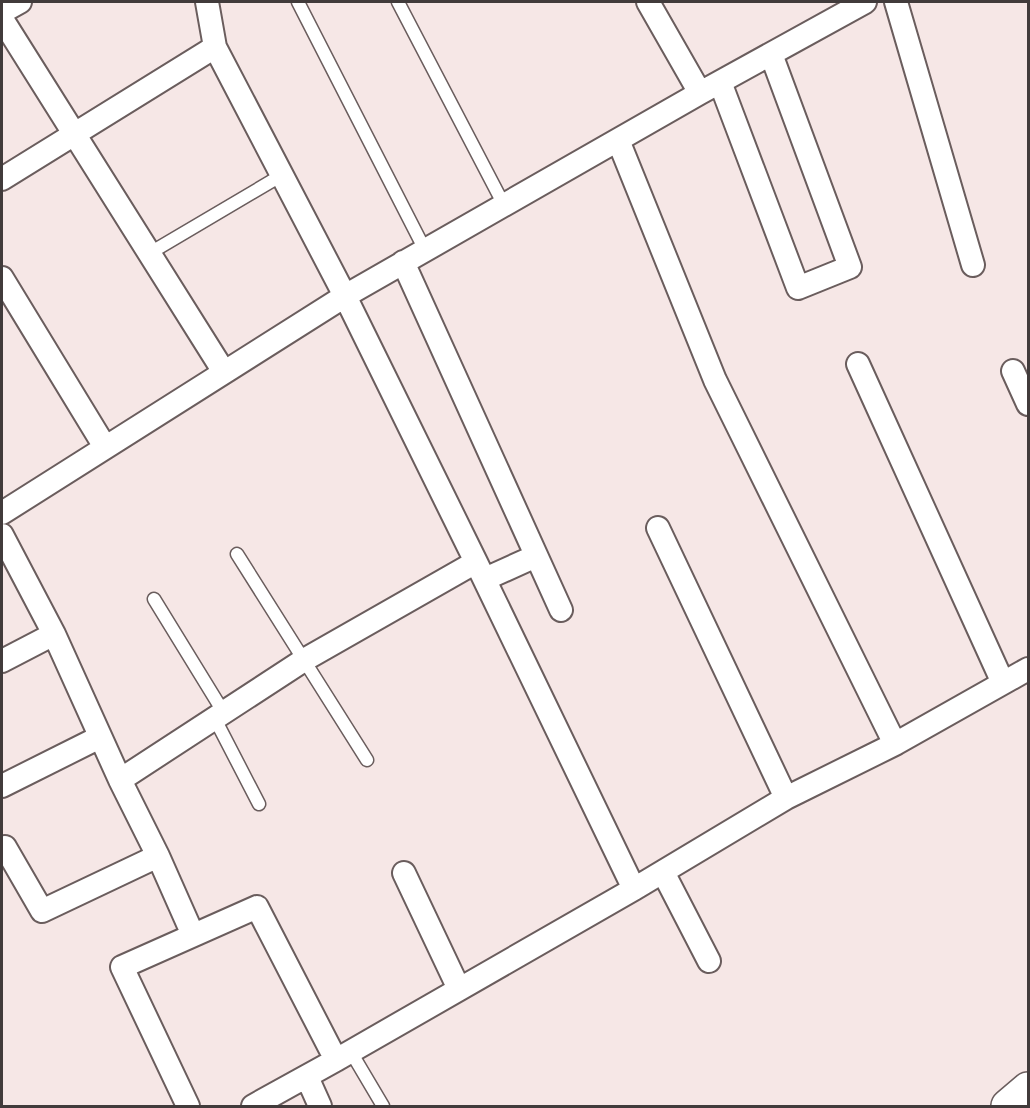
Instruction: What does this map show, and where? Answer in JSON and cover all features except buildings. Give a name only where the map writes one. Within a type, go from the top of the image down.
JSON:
[{"type":"main road","points":[[1008,1107],[1029,1089]]},
{"type":"street","points":[[2,12],[20,2]]},
{"type":"street","points":[[207,2],[215,47],[345,296],[634,889]]},
{"type":"street","points":[[648,2],[710,87],[798,288],[850,267],[771,54]]},
{"type":"street","points":[[2,513],[402,262],[771,54],[831,10],[865,2]]},
{"type":"street","points":[[896,2],[973,265]]},
{"type":"street","points":[[2,20],[224,372]]},
{"type":"street","points":[[2,179],[215,47]]},
{"type":"street","points":[[618,140],[715,380],[896,744]]},
{"type":"street","points":[[402,262],[561,610]]},
{"type":"street","points":[[2,278],[105,447]]},
{"type":"street","points":[[858,364],[1003,683]]},
{"type":"street","points":[[1013,371],[1029,404]]},
{"type":"street","points":[[658,528],[786,798]]},
{"type":"street","points":[[2,535],[54,634],[193,935]]},
{"type":"street","points":[[120,780],[304,660],[481,571],[536,556]]},
{"type":"street","points":[[2,661],[54,634]]},
{"type":"street","points":[[253,1107],[634,889],[786,798],[896,744],[1029,669]]},
{"type":"street","points":[[2,786],[100,737]]},
{"type":"street","points":[[3,845],[42,911],[158,856]]},
{"type":"street","points":[[663,872],[709,961]]},
{"type":"street","points":[[404,873],[459,989]]},
{"type":"street","points":[[188,1107],[122,967],[257,907],[344,1056]]},
{"type":"street","points":[[307,1077],[320,1107]]},
{"type":"lane","points":[[298,2],[425,250]]},
{"type":"lane","points":[[398,2],[504,205]]},
{"type":"lane","points":[[150,254],[282,175]]},
{"type":"lane","points":[[237,554],[368,760]]},
{"type":"lane","points":[[154,599],[219,716],[259,804]]},
{"type":"lane","points":[[344,1056],[383,1107]]}]
